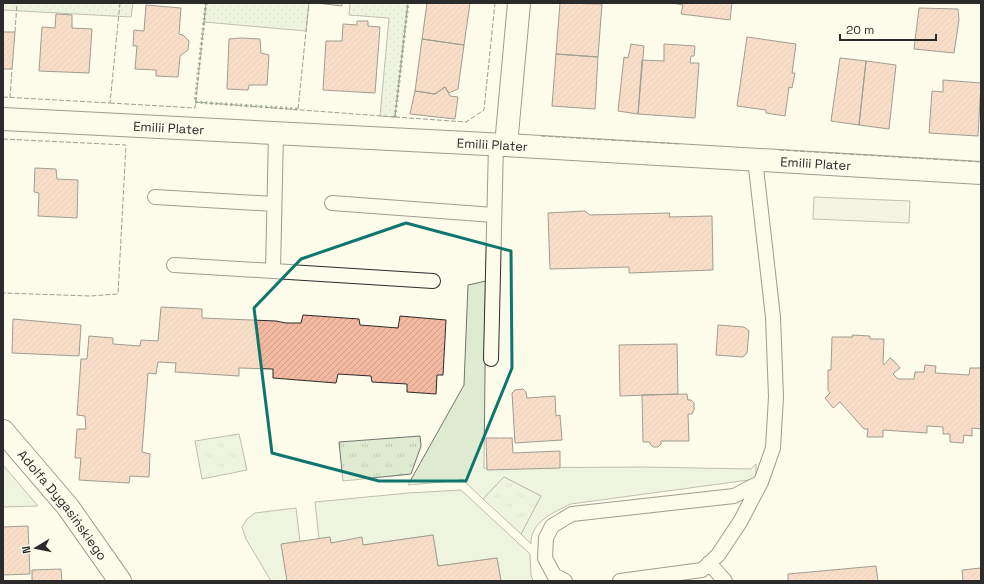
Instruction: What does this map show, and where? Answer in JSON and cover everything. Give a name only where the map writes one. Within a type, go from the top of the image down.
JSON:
[{"type":"street","points":[[501,144],[519,3]]},
{"type":"street","name":"Emilii Plater","points":[[3,119],[501,144],[981,173]]},
{"type":"street","name":"Adolfa Dygasińskiego","points":[[3,431],[68,507],[120,581]]},
{"type":"lane","points":[[273,271],[276,133]]},
{"type":"lane","points":[[491,359],[494,215],[501,144]]},
{"type":"lane","points":[[620,581],[702,570],[718,555],[740,522],[761,482],[773,448],[776,397],[773,317],[755,160]]},
{"type":"lane","points":[[155,197],[274,204]]},
{"type":"lane","points":[[332,203],[494,215]]},
{"type":"lane","points":[[174,265],[433,281]]},
{"type":"lane","points":[[565,581],[554,575],[545,558],[546,538],[552,526],[572,514],[734,496],[761,482]]},
{"type":"lane","points":[[709,563],[725,581]]},
{"type":"highlighted area","points":[[406,223],[511,251],[512,368],[466,481],[379,481],[272,453],[254,308],[301,259]]},
{"type":"green space","points":[[3,3],[133,3],[131,17],[3,10]]},
{"type":"green space","points":[[206,3],[309,3],[306,31],[204,22]]},
{"type":"green space","points":[[350,3],[408,3],[395,117],[380,116],[389,18],[349,15]]},
{"type":"green space","points":[[486,281],[484,468],[644,467],[751,469],[756,464],[756,479],[571,504],[551,514],[539,524],[534,530],[531,544],[521,534],[541,496],[504,477],[483,499],[463,480],[408,485],[464,385],[468,285]]},
{"type":"green space","points":[[239,434],[247,470],[202,479],[195,441]]},
{"type":"green space","points":[[420,436],[421,446],[411,474],[343,481],[339,442]]},
{"type":"green space","points":[[3,465],[38,506],[3,507]]},
{"type":"green space","points":[[504,477],[541,496],[521,534],[483,499]]},
{"type":"green space","points":[[461,490],[530,554],[531,575],[533,581],[501,581],[497,558],[438,566],[433,535],[363,545],[331,543],[330,538],[319,539],[315,502],[408,493]]},
{"type":"green space","points":[[296,508],[300,541],[282,544],[287,581],[271,581],[246,539],[242,527],[247,519],[255,513]]},
{"type":"shaded area","points":[[814,197],[910,201],[909,223],[813,219]]},
{"type":"building","points":[[316,3],[342,3],[342,6]]},
{"type":"building","points":[[427,3],[470,3],[464,45],[422,39]]},
{"type":"building","points":[[560,3],[602,4],[598,57],[556,54]]},
{"type":"building","points":[[672,3],[732,3],[730,20],[681,14],[683,5]]},
{"type":"building","points":[[146,5],[181,8],[179,34],[183,35],[189,41],[188,50],[180,56],[178,77],[156,76],[156,70],[135,69],[137,46],[133,46],[134,30],[144,31]]},
{"type":"building","points":[[919,8],[958,9],[959,20],[954,53],[914,49]]},
{"type":"building","points":[[56,14],[72,15],[72,28],[92,29],[89,73],[39,71],[42,27],[55,28]]},
{"type":"building","points":[[357,21],[368,21],[368,26],[380,27],[375,93],[323,90],[326,41],[342,41],[343,24],[357,25]]},
{"type":"building","points":[[3,32],[15,32],[12,69],[3,69]]},
{"type":"building","points":[[747,37],[796,44],[792,73],[795,73],[792,88],[789,87],[785,116],[766,113],[766,110],[737,106]]},
{"type":"building","points":[[229,39],[260,39],[261,53],[269,55],[267,85],[249,85],[248,90],[227,89]]},
{"type":"building","points":[[422,39],[464,45],[458,89],[449,93],[445,87],[435,94],[415,91]]},
{"type":"building","points":[[631,44],[644,46],[638,114],[618,111],[624,57],[628,58]]},
{"type":"building","points":[[664,44],[695,46],[694,56],[691,56],[690,63],[699,63],[695,118],[638,114],[642,60],[664,61]]},
{"type":"building","points":[[556,54],[598,57],[595,109],[552,106]]},
{"type":"building","points":[[840,58],[866,61],[859,125],[831,121]]},
{"type":"building","points":[[866,61],[896,65],[889,129],[859,125]]},
{"type":"building","points":[[943,80],[981,83],[978,136],[929,133],[932,91],[943,92]]},
{"type":"building","points":[[445,87],[450,96],[458,97],[455,119],[410,114],[415,91],[435,94]]},
{"type":"building","points":[[35,168],[56,169],[57,179],[78,180],[77,218],[38,216],[39,193],[34,192]]},
{"type":"building","points":[[585,211],[590,215],[670,213],[669,217],[712,216],[713,270],[629,273],[629,267],[550,269],[548,213]]},
{"type":"building","points":[[161,307],[202,309],[202,318],[276,321],[286,323],[301,323],[303,315],[359,319],[360,325],[398,328],[400,316],[446,320],[443,375],[437,375],[436,394],[407,392],[407,384],[372,382],[371,376],[338,374],[336,383],[273,378],[273,369],[239,368],[239,376],[175,372],[176,363],[158,362],[156,374],[148,373],[142,452],[150,454],[149,477],[130,476],[129,483],[79,480],[81,458],[75,458],[77,429],[86,429],[85,416],[77,415],[81,359],[87,359],[89,336],[113,338],[113,344],[140,346],[141,340],[158,341]]},
{"type":"building","points":[[13,319],[81,325],[79,356],[12,353]]},
{"type":"building","points":[[718,325],[744,327],[749,331],[747,353],[743,357],[716,355]]},
{"type":"building","points":[[852,335],[870,336],[870,339],[884,339],[883,363],[884,365],[890,358],[894,361],[900,368],[893,374],[898,379],[914,379],[915,372],[924,372],[925,365],[936,366],[935,373],[969,375],[970,368],[981,368],[981,429],[972,428],[972,436],[964,435],[963,443],[950,442],[950,434],[943,434],[943,427],[927,426],[927,433],[883,430],[883,437],[867,437],[868,429],[864,429],[840,402],[833,408],[825,398],[830,393],[828,390],[828,370],[831,370],[832,337],[853,337]]},
{"type":"building","points":[[677,344],[678,394],[620,396],[619,345]]},
{"type":"building","points":[[523,389],[526,392],[527,398],[555,396],[556,416],[560,415],[562,440],[515,443],[512,393],[515,390]]},
{"type":"building","points":[[687,394],[688,400],[691,400],[694,403],[694,410],[692,414],[688,414],[689,441],[661,441],[661,444],[658,447],[653,447],[650,442],[643,442],[642,395]]},
{"type":"building","points":[[486,438],[512,438],[513,453],[560,451],[560,468],[487,470]]},
{"type":"building","points":[[28,526],[30,574],[3,575],[3,527]]},
{"type":"building","points":[[433,535],[438,566],[497,558],[501,581],[287,581],[281,544],[330,537],[331,543],[362,537],[363,545]]},
{"type":"building","points":[[876,566],[878,581],[788,581],[788,574]]},
{"type":"building","points":[[981,568],[981,581],[963,581],[962,570]]},
{"type":"building","points":[[61,569],[62,581],[32,581],[32,570]]},
{"type":"hedge","points":[[206,3],[195,102],[298,109]]},
{"type":"hedge","points":[[395,117],[408,3]]},
{"type":"fence","points":[[15,32],[17,3]]},
{"type":"fence","points":[[3,97],[110,103],[120,3]]},
{"type":"fence","points":[[110,103],[195,108],[206,3]]},
{"type":"fence","points":[[298,109],[309,3]]},
{"type":"fence","points":[[195,102],[395,117],[408,3]]},
{"type":"fence","points":[[395,117],[466,122],[484,110],[495,3]]},
{"type":"fence","points":[[10,98],[12,69]]},
{"type":"fence","points":[[541,136],[680,144]]},
{"type":"fence","points":[[3,139],[126,145],[118,294],[90,296],[3,293]]},
{"type":"fence","points":[[779,150],[981,162]]}]
